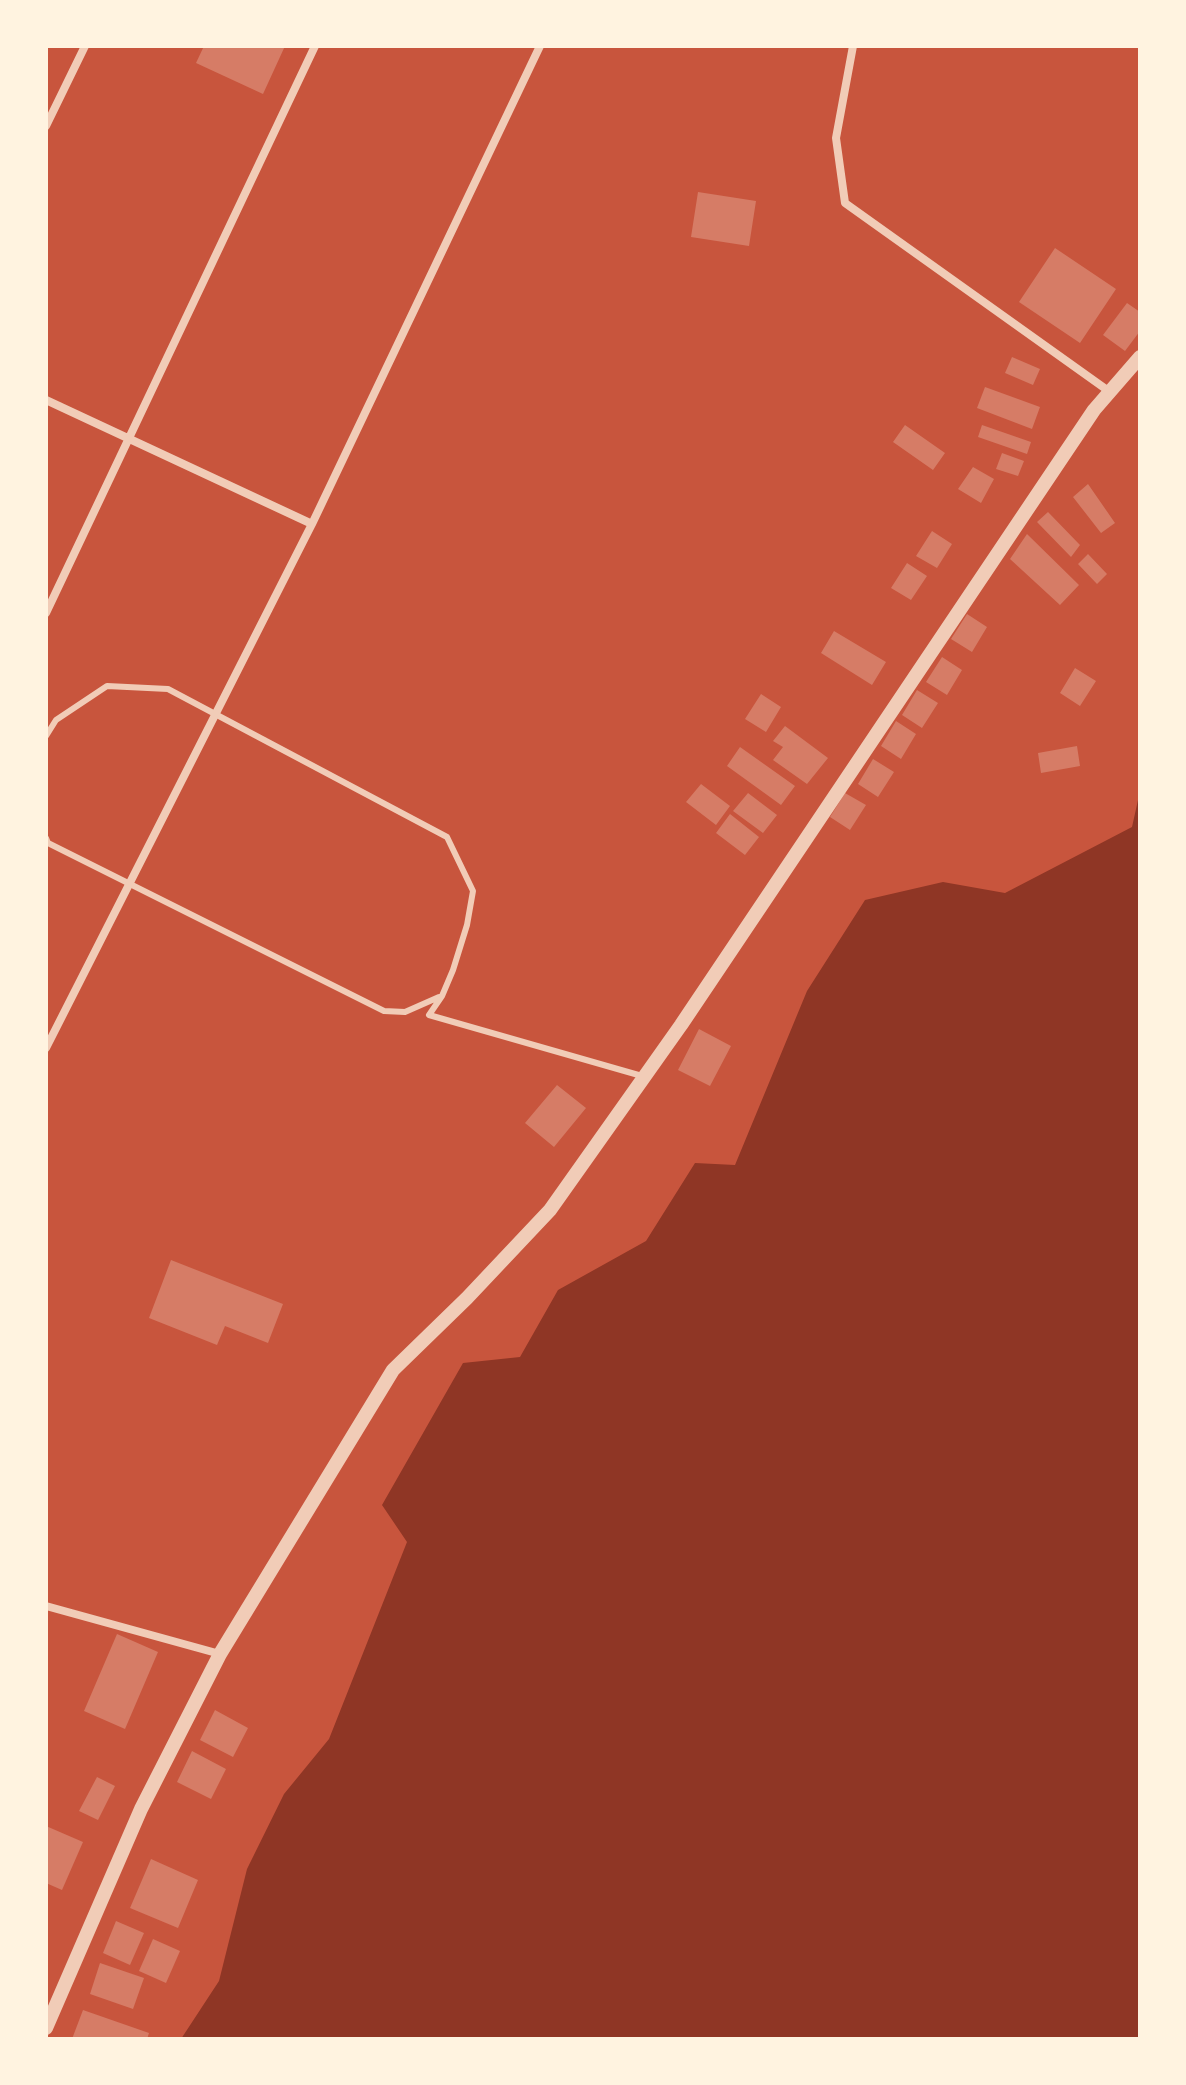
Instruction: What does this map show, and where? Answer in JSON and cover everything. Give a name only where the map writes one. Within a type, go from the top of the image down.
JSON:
[{"type":"street","points":[[46,126],[85,46]]},
{"type":"street","points":[[46,613],[315,46]]},
{"type":"street","points":[[46,1048],[312,524],[540,46]]},
{"type":"street","points":[[853,46],[836,138],[845,203],[1110,392]]},
{"type":"street","points":[[46,2028],[141,1809],[220,1654],[393,1370],[550,1210],[645,1077],[1094,410],[1140,357]]},
{"type":"street","points":[[46,400],[312,524]]},
{"type":"street","points":[[46,1606],[220,1654]]},
{"type":"lane","points":[[46,736],[56,720],[107,686],[168,689],[447,837],[473,891],[467,925],[442,996],[429,1015],[645,1077]]},
{"type":"lane","points":[[46,838],[48,843],[384,1011],[405,1012],[442,996]]},
{"type":"shaded area","points":[[1140,791],[1140,2039],[181,2039],[219,1981],[247,1869],[284,1794],[329,1739],[407,1542],[382,1505],[463,1363],[520,1357],[558,1290],[646,1241],[695,1163],[735,1165],[807,991],[865,900],[943,882],[1005,893],[1132,827]]},
{"type":"building","points":[[204,46],[285,46],[263,94],[196,63]]},
{"type":"building","points":[[698,192],[756,201],[749,246],[691,237]]},
{"type":"building","points":[[1055,248],[1116,289],[1080,343],[1019,302]]},
{"type":"building","points":[[1127,303],[1140,312],[1140,331],[1125,351],[1103,335]]},
{"type":"building","points":[[1012,357],[1040,369],[1033,385],[1005,373]]},
{"type":"building","points":[[985,387],[1040,407],[1032,429],[977,408]]},
{"type":"building","points":[[905,425],[945,453],[933,470],[893,442]]},
{"type":"building","points":[[982,425],[1031,442],[1027,454],[978,437]]},
{"type":"building","points":[[1002,453],[1024,461],[1018,476],[996,469]]},
{"type":"building","points":[[973,467],[994,479],[981,503],[958,489]]},
{"type":"building","points":[[1088,484],[1115,523],[1101,533],[1073,497]]},
{"type":"building","points":[[1048,512],[1080,545],[1071,557],[1037,522]]},
{"type":"building","points":[[932,531],[952,544],[937,568],[916,556]]},
{"type":"building","points":[[1027,534],[1079,585],[1060,605],[1010,559]]},
{"type":"building","points":[[1088,554],[1107,574],[1097,584],[1078,564]]},
{"type":"building","points":[[907,563],[927,576],[911,600],[891,588]]},
{"type":"building","points":[[967,614],[987,627],[972,652],[951,639]]},
{"type":"building","points":[[834,631],[886,662],[872,685],[821,653]]},
{"type":"building","points":[[942,657],[962,670],[947,695],[926,682]]},
{"type":"building","points":[[1075,668],[1096,681],[1080,706],[1060,693]]},
{"type":"building","points":[[917,690],[938,703],[922,728],[902,715]]},
{"type":"building","points":[[761,694],[781,707],[766,732],[745,719]]},
{"type":"building","points":[[896,721],[916,734],[901,759],[881,746]]},
{"type":"building","points":[[785,726],[828,758],[807,784],[773,760],[783,747],[773,741]]},
{"type":"building","points":[[1077,746],[1080,766],[1041,773],[1038,753]]},
{"type":"building","points":[[740,747],[795,786],[781,805],[727,766]]},
{"type":"building","points":[[873,759],[894,772],[878,797],[858,784]]},
{"type":"building","points":[[701,784],[730,806],[716,825],[686,802]]},
{"type":"building","points":[[748,793],[777,815],[763,833],[733,811]]},
{"type":"building","points":[[845,793],[866,805],[850,830],[830,817]]},
{"type":"building","points":[[730,814],[759,837],[745,855],[716,833]]},
{"type":"building","points":[[699,1029],[731,1046],[710,1086],[678,1070]]},
{"type":"building","points":[[557,1085],[586,1108],[554,1147],[525,1123]]},
{"type":"building","points":[[171,1260],[283,1304],[268,1343],[225,1326],[217,1345],[149,1318]]},
{"type":"building","points":[[117,1634],[158,1652],[125,1729],[84,1711]]},
{"type":"building","points":[[215,1710],[248,1728],[233,1757],[200,1740]]},
{"type":"building","points":[[192,1751],[226,1769],[211,1799],[177,1782]]},
{"type":"building","points":[[97,1777],[115,1786],[98,1820],[79,1811]]},
{"type":"building","points":[[46,1826],[83,1842],[62,1890],[46,1883]]},
{"type":"building","points":[[151,1859],[198,1880],[178,1928],[130,1908]]},
{"type":"building","points":[[116,1921],[144,1933],[130,1965],[103,1953]]},
{"type":"building","points":[[153,1939],[180,1951],[166,1983],[139,1971]]},
{"type":"building","points":[[100,1963],[144,1978],[133,2009],[90,1994]]},
{"type":"building","points":[[83,2010],[149,2033],[147,2039],[72,2039]]}]
